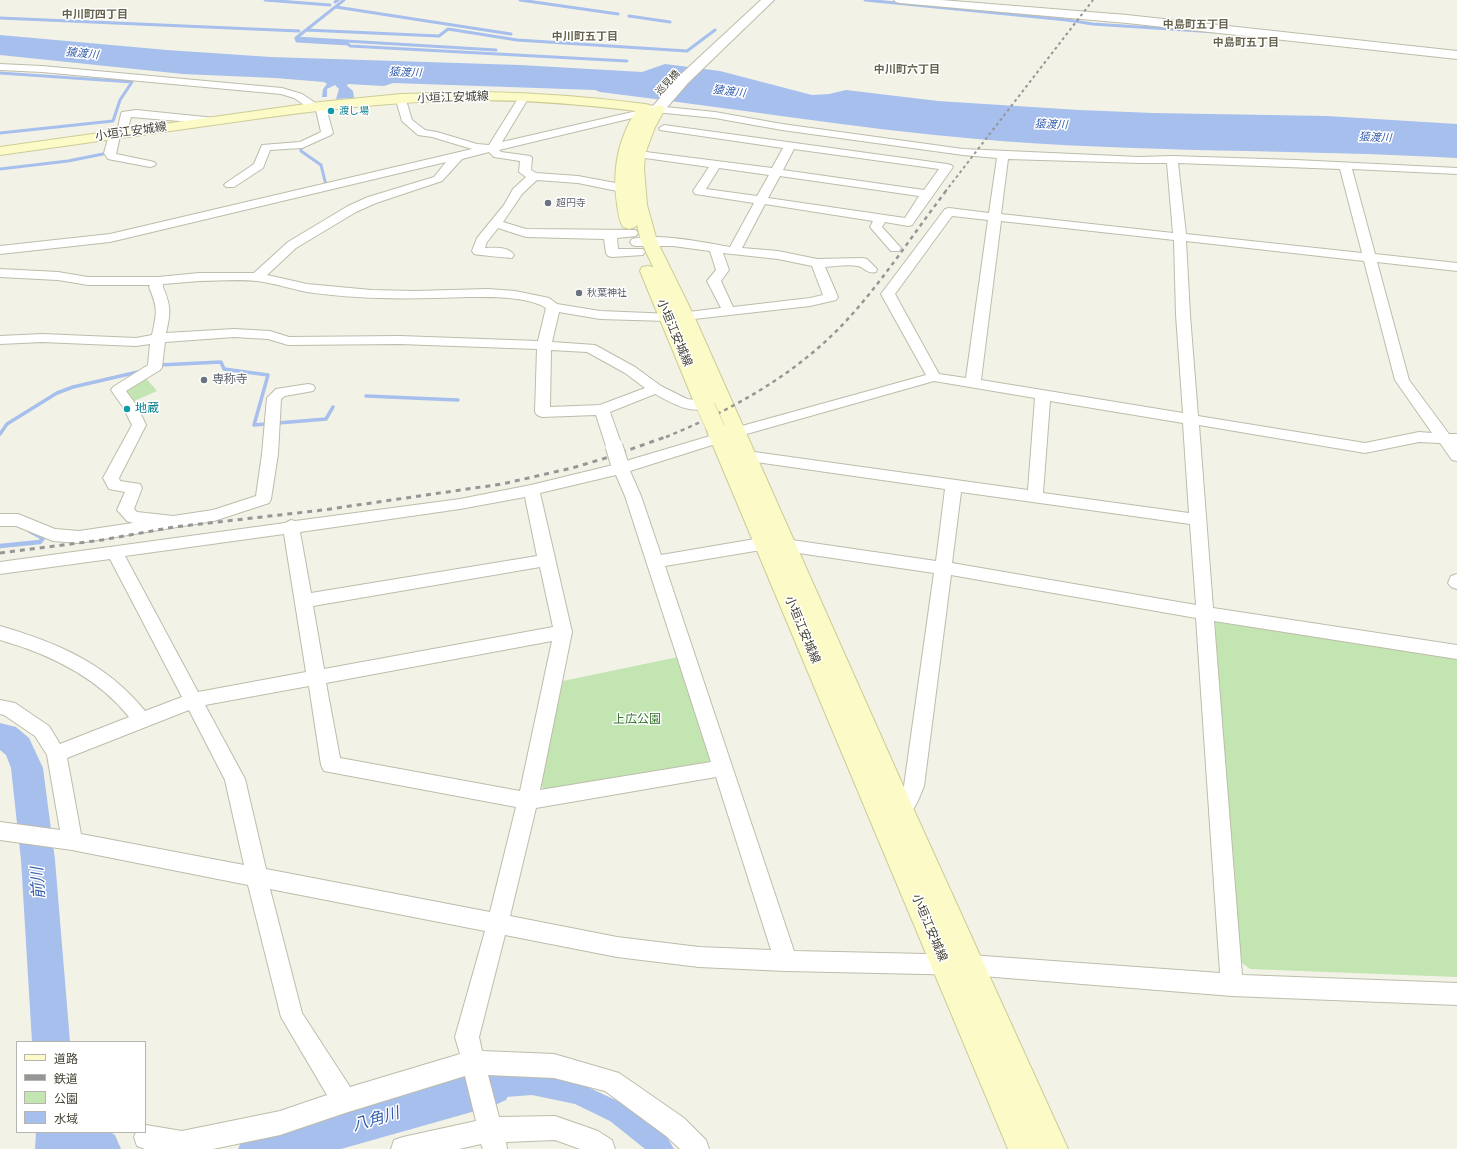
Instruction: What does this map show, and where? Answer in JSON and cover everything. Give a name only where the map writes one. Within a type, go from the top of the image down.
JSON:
[{"type":"main road","name":"小垣江安城線","points":[[0,151],[318,106],[456,97],[524,97],[579,100],[655,120]]},
{"type":"main road","name":"小垣江安城線","points":[[639,242],[637,169],[646,155],[648,127],[655,120]]},
{"type":"main road","name":"小垣江安城線","points":[[655,120],[629,142],[623,171],[622,188],[626,214],[676,317],[721,401],[717,422]]},
{"type":"main road","name":"小垣江安城線","points":[[676,317],[730,458],[775,544],[901,810],[1052,1149]]},
{"type":"main road","name":"小垣江安城線","points":[[717,422],[747,456],[775,544],[945,964],[1024,1149]]},
{"type":"street","points":[[655,120],[697,61],[757,0]]},
{"type":"street","points":[[697,61],[768,0]]},
{"type":"street","points":[[900,0],[1120,18],[1457,55]]},
{"type":"street","points":[[0,67],[42,69],[282,91],[298,96],[318,106],[327,133],[302,145],[266,147],[259,166],[230,184]]},
{"type":"street","points":[[492,149],[524,97]]},
{"type":"street","points":[[401,100],[407,121],[422,133],[433,134],[492,149],[498,155],[526,158],[525,172],[534,176],[560,176],[587,180],[622,188]]},
{"type":"street","points":[[150,164],[112,157],[110,153],[126,114],[136,113],[215,121]]},
{"type":"street","points":[[0,250],[110,238],[492,149],[655,120],[715,115],[782,127],[963,152],[1003,155],[1139,160],[1172,159],[1457,171]]},
{"type":"street","points":[[655,120],[790,146],[947,168]]},
{"type":"street","points":[[734,251],[790,146]]},
{"type":"street","points":[[646,155],[928,194]]},
{"type":"street","points":[[973,383],[1003,155]]},
{"type":"street","points":[[424,159],[442,156],[453,158]]},
{"type":"street","points":[[716,164],[699,191],[908,222],[947,168],[957,157]]},
{"type":"street","points":[[257,277],[292,245],[352,209],[372,200],[438,179],[453,158]]},
{"type":"street","points":[[1172,159],[1180,237],[1183,315],[1192,418],[1204,613],[1232,985]]},
{"type":"street","points":[[1345,166],[1402,380],[1450,438],[1457,456]]},
{"type":"street","points":[[508,255],[502,252],[478,251],[481,241],[509,206],[516,192],[534,176]]},
{"type":"street","points":[[365,179],[372,200]]},
{"type":"street","points":[[934,377],[888,294],[949,212],[1457,267]]},
{"type":"street","points":[[881,218],[876,227],[894,248]]},
{"type":"street","points":[[495,223],[526,233],[610,235],[639,242],[676,241],[684,244],[734,251],[778,255],[817,263],[862,262],[871,269]]},
{"type":"street","points":[[610,235],[612,253],[639,242]]},
{"type":"street","points":[[715,248],[723,270],[714,281],[729,311]]},
{"type":"street","points":[[0,272],[58,276],[88,281],[158,281],[199,277],[257,277],[307,288],[371,294],[414,295],[488,293],[516,295],[544,301],[553,307],[600,315],[676,317],[810,302],[831,297],[817,263]]},
{"type":"street","points":[[158,281],[156,287],[163,304],[163,318],[158,338],[155,367],[118,390],[130,406],[138,425],[135,435],[112,478],[115,486],[134,488],[125,510],[133,518],[170,521]]},
{"type":"street","points":[[553,307],[544,345],[542,412],[602,410],[656,389]]},
{"type":"street","points":[[0,340],[42,338],[136,342],[158,338],[234,333],[270,335],[288,341],[373,339],[482,342],[590,348],[630,370],[656,389],[682,403],[697,406],[717,422]]},
{"type":"street","points":[[0,568],[115,553],[291,526],[460,504],[531,490],[621,465],[717,422],[811,410],[934,377],[1192,418],[1365,448],[1419,436],[1450,438]]},
{"type":"street","points":[[0,520],[18,520],[53,535],[78,537],[214,515],[263,498],[270,454],[274,398],[281,392],[308,388]]},
{"type":"street","points":[[1035,496],[1043,394]]},
{"type":"street","points":[[602,410],[633,496],[786,961]]},
{"type":"street","points":[[747,456],[1198,520]]},
{"type":"street","points":[[901,810],[909,798],[914,786],[954,485]]},
{"type":"street","points":[[491,1132],[467,1037],[498,923],[528,801],[563,632],[531,490]]},
{"type":"street","points":[[291,526],[331,765],[528,801],[722,768]]},
{"type":"street","points":[[654,562],[775,544],[944,568],[1204,613],[1457,652]]},
{"type":"street","points":[[115,553],[235,779],[257,878],[292,1017],[345,1101]]},
{"type":"street","points":[[303,601],[547,560]]},
{"type":"street","points":[[56,754],[193,700],[563,632]]},
{"type":"street","points":[[0,633],[25,640],[56,652],[88,669],[120,695],[142,720]]},
{"type":"street","points":[[0,707],[8,708],[42,732],[56,754],[71,841]]},
{"type":"street","points":[[0,831],[71,841],[617,947],[699,956],[786,961],[970,965],[1232,985],[1457,994]]},
{"type":"street","points":[[146,1138],[181,1146],[280,1123],[345,1101],[473,1063],[554,1066],[611,1081],[675,1127],[697,1149]]},
{"type":"street","points":[[404,1149],[491,1132],[555,1128],[589,1140],[603,1149]]},
{"type":"green space","points":[[144,376],[157,391],[132,402],[122,390]]},
{"type":"green space","points":[[1215,622],[1457,658],[1457,977],[1250,969],[1241,962],[1224,757]]},
{"type":"green space","name":"上広公園","points":[[678,657],[711,757],[707,763],[546,791],[539,784],[563,681]]},
{"type":"water","name":"猿渡川","points":[[0,35],[167,50],[271,57],[520,65],[642,72],[665,64],[720,71],[812,95],[829,94],[846,90],[938,101],[1079,110],[1153,113],[1327,116],[1457,124],[1457,158],[1337,153],[1097,147],[977,139],[836,123],[600,92],[595,90],[393,83],[384,86],[348,84],[347,86],[353,91],[354,98],[336,99],[339,89],[335,85],[327,89],[327,97],[322,97],[323,89],[327,84],[324,82],[275,78],[183,74],[0,55]]},
{"type":"waterway","points":[[265,0],[330,5]]},
{"type":"waterway","points":[[306,30],[344,0]]},
{"type":"waterway","points":[[520,0],[618,14]]},
{"type":"waterway","points":[[865,0],[1067,20],[1093,24],[1215,32]]},
{"type":"waterway","points":[[336,7],[511,34]]},
{"type":"waterway","points":[[629,16],[670,22]]},
{"type":"waterway","points":[[0,18],[299,31]]},
{"type":"waterway","points":[[306,30],[439,36],[448,29],[517,40],[687,51],[715,30]]},
{"type":"waterway","points":[[296,38],[306,30]]},
{"type":"waterway","points":[[296,38],[496,50]]},
{"type":"waterway","points":[[296,38],[297,41],[348,44],[350,46],[627,61]]},
{"type":"waterway","points":[[0,73],[132,82],[120,100],[113,121],[0,133]]},
{"type":"waterway","points":[[305,145],[301,147],[301,151],[321,165],[326,185]]},
{"type":"waterway","points":[[0,169],[68,161],[103,154]]},
{"type":"waterway","points":[[159,365],[221,362],[224,369],[268,375],[254,425],[326,419],[333,407]]},
{"type":"waterway","points":[[0,434],[7,424],[57,393],[73,387],[142,371]]},
{"type":"waterway","points":[[366,396],[458,400]]},
{"type":"waterway","points":[[0,546],[40,542],[43,538],[30,531]]},
{"type":"waterway","name":"前川","points":[[0,735],[5,736],[18,747],[27,768],[38,860],[51,1041]]},
{"type":"waterway","points":[[493,1087],[532,1084],[577,1093],[618,1113],[662,1149]]},
{"type":"waterway","name":"八角川","points":[[258,1149],[336,1131],[493,1087]]},
{"type":"waterway","points":[[55,1133],[55,1149]]},
{"type":"waterway","name":"八角川","points":[[78,1133],[101,1149]]},
{"type":"railway","points":[[945,192],[1093,0]]},
{"type":"railway","points":[[666,437],[715,415],[762,389],[785,374],[827,340],[860,306],[873,290],[946,191]]},
{"type":"railway","points":[[0,553],[102,540],[174,527],[323,510],[502,484],[572,468],[609,457],[668,436]]},
{"type":"place","name":"渡し場","points":[[331,111]]},
{"type":"place","name":"超円寺","points":[[548,203]]},
{"type":"place","name":"秋葉神社","points":[[579,293]]},
{"type":"place","name":"専称寺","points":[[204,380]]},
{"type":"place","name":"地蔵","points":[[127,409]]},
{"type":"district","name":"中川町四丁目","points":[[95,15]]},
{"type":"district","name":"中島町五丁目","points":[[1196,25]]},
{"type":"district","name":"中川町五丁目","points":[[585,37]]},
{"type":"district","name":"中島町五丁目","points":[[1246,43]]},
{"type":"district","name":"中川町六丁目","points":[[907,70]]}]
